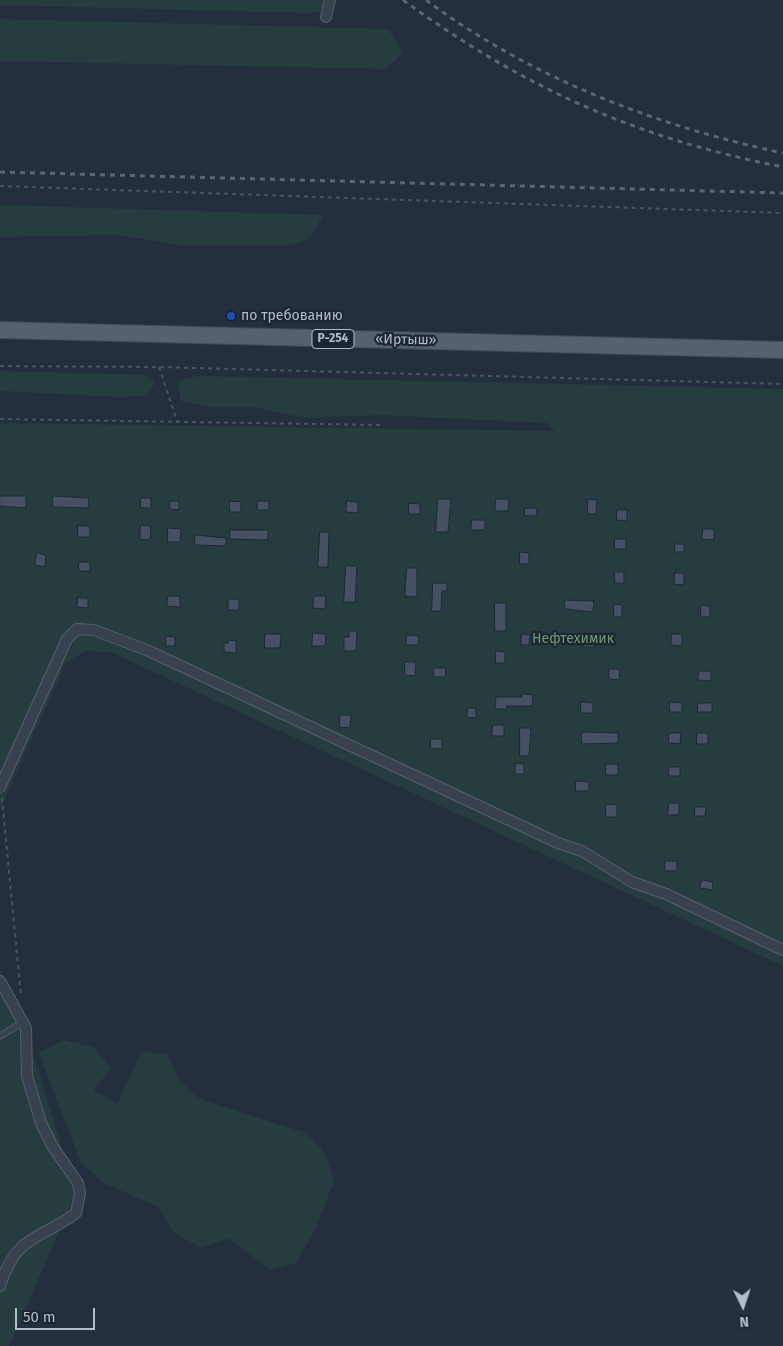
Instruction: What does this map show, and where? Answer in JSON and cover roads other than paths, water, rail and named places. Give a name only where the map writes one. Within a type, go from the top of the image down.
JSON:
[{"type":"main road","name":"«Иртыш»","points":[[0,330],[783,350]]},
{"type":"street","points":[[326,16],[330,0]]},
{"type":"street","points":[[0,786],[67,639],[77,629],[94,630],[149,651],[558,843],[582,851],[632,882],[666,894],[783,950]]},
{"type":"street","points":[[0,981],[23,1021],[27,1040],[26,1066],[33,1098],[46,1134],[78,1183],[80,1205],[76,1213],[63,1224],[31,1238],[24,1244],[7,1267],[0,1286]]},
{"type":"lane","points":[[0,1036],[23,1021]]},
{"type":"railway","points":[[403,0],[493,59],[583,106],[630,125],[679,141],[783,167]]},
{"type":"railway","points":[[426,0],[466,28],[508,53],[596,96],[688,129],[783,153]]},
{"type":"railway","points":[[0,172],[783,193]]},
{"type":"place","name":"по требованию","points":[[231,316]]},
{"type":"park label","name":"Нефтехимик","points":[[573,639]]}]
